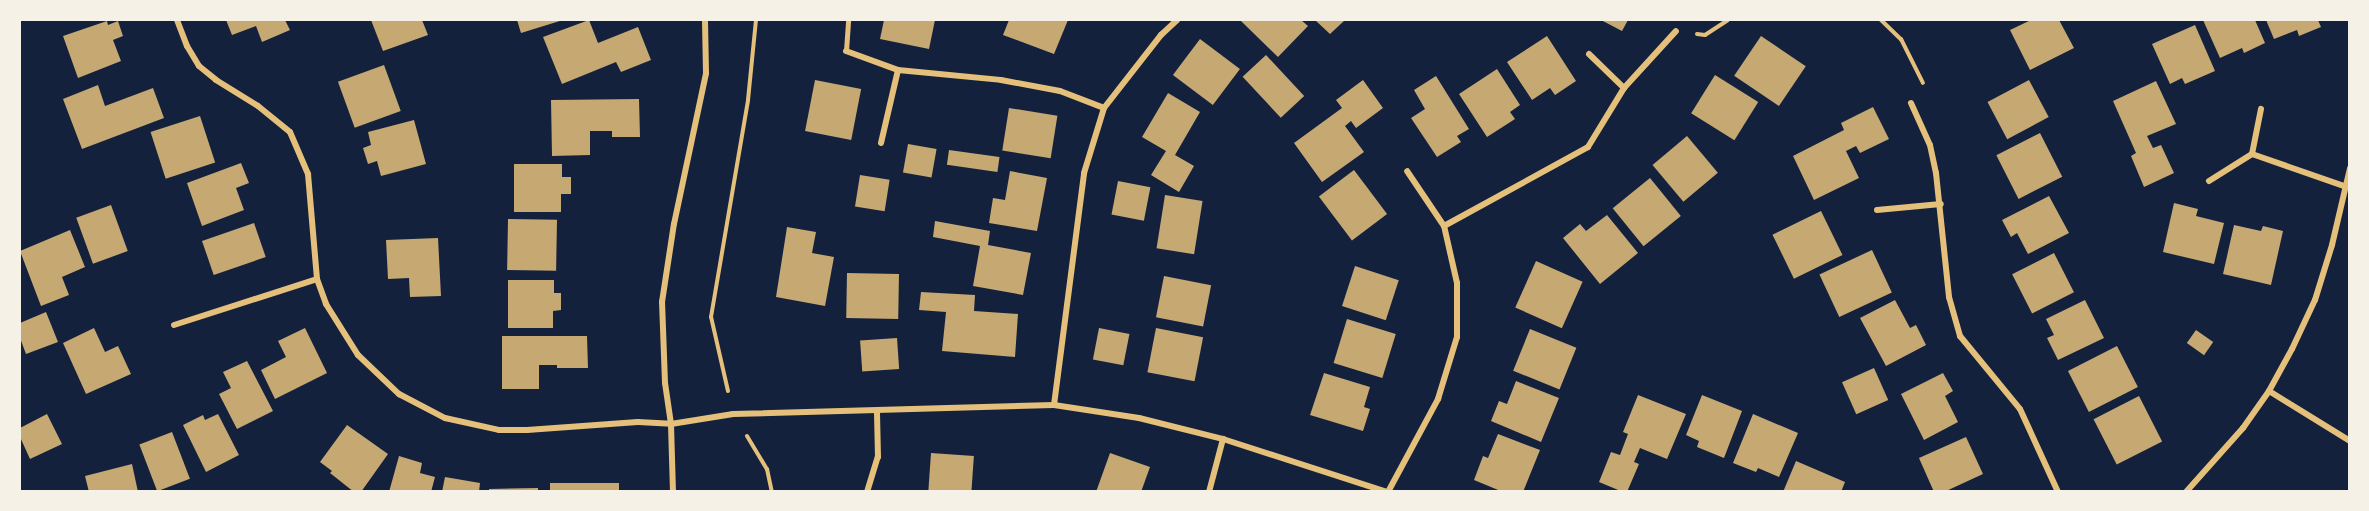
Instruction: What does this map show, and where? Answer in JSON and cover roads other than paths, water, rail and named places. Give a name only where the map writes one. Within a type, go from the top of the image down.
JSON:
[{"type":"street","points":[[177,20],[187,46],[199,66],[216,80],[258,106],[290,132],[308,174],[317,279],[326,304],[358,355],[377,376],[399,394],[445,418],[499,430],[638,422],[671,424],[733,414],[877,412],[1054,405],[1139,418],[1223,439],[1387,492],[1438,399],[1457,337],[1457,283],[1444,226],[1407,171]]},
{"type":"street","points":[[673,492],[671,424],[665,383],[662,302],[706,73],[705,20]]},
{"type":"street","points":[[1054,405],[1084,173],[1104,108],[1161,34],[1177,20]]},
{"type":"street","points":[[1444,226],[1588,147],[1624,88],[1676,31]]},
{"type":"street","points":[[846,51],[898,70],[1001,80],[1060,91],[1104,108]]},
{"type":"street","points":[[1589,54],[1624,88]]},
{"type":"street","points":[[881,143],[898,70]]},
{"type":"street","points":[[1911,103],[1930,145],[1941,204],[1948,297],[1960,336],[2020,409],[2058,492]]},
{"type":"street","points":[[2209,181],[2252,154],[2261,109]]},
{"type":"street","points":[[2252,154],[2344,186]]},
{"type":"street","points":[[2186,492],[2243,428],[2269,391],[2315,300],[2332,245],[2349,168]]},
{"type":"street","points":[[1877,210],[1941,204]]},
{"type":"street","points":[[174,325],[317,279]]},
{"type":"street","points":[[2269,391],[2349,441]]},
{"type":"street","points":[[867,492],[878,457],[877,412]]},
{"type":"street","points":[[1209,492],[1223,439]]},
{"type":"lane","points":[[846,51],[848,20]]}]
